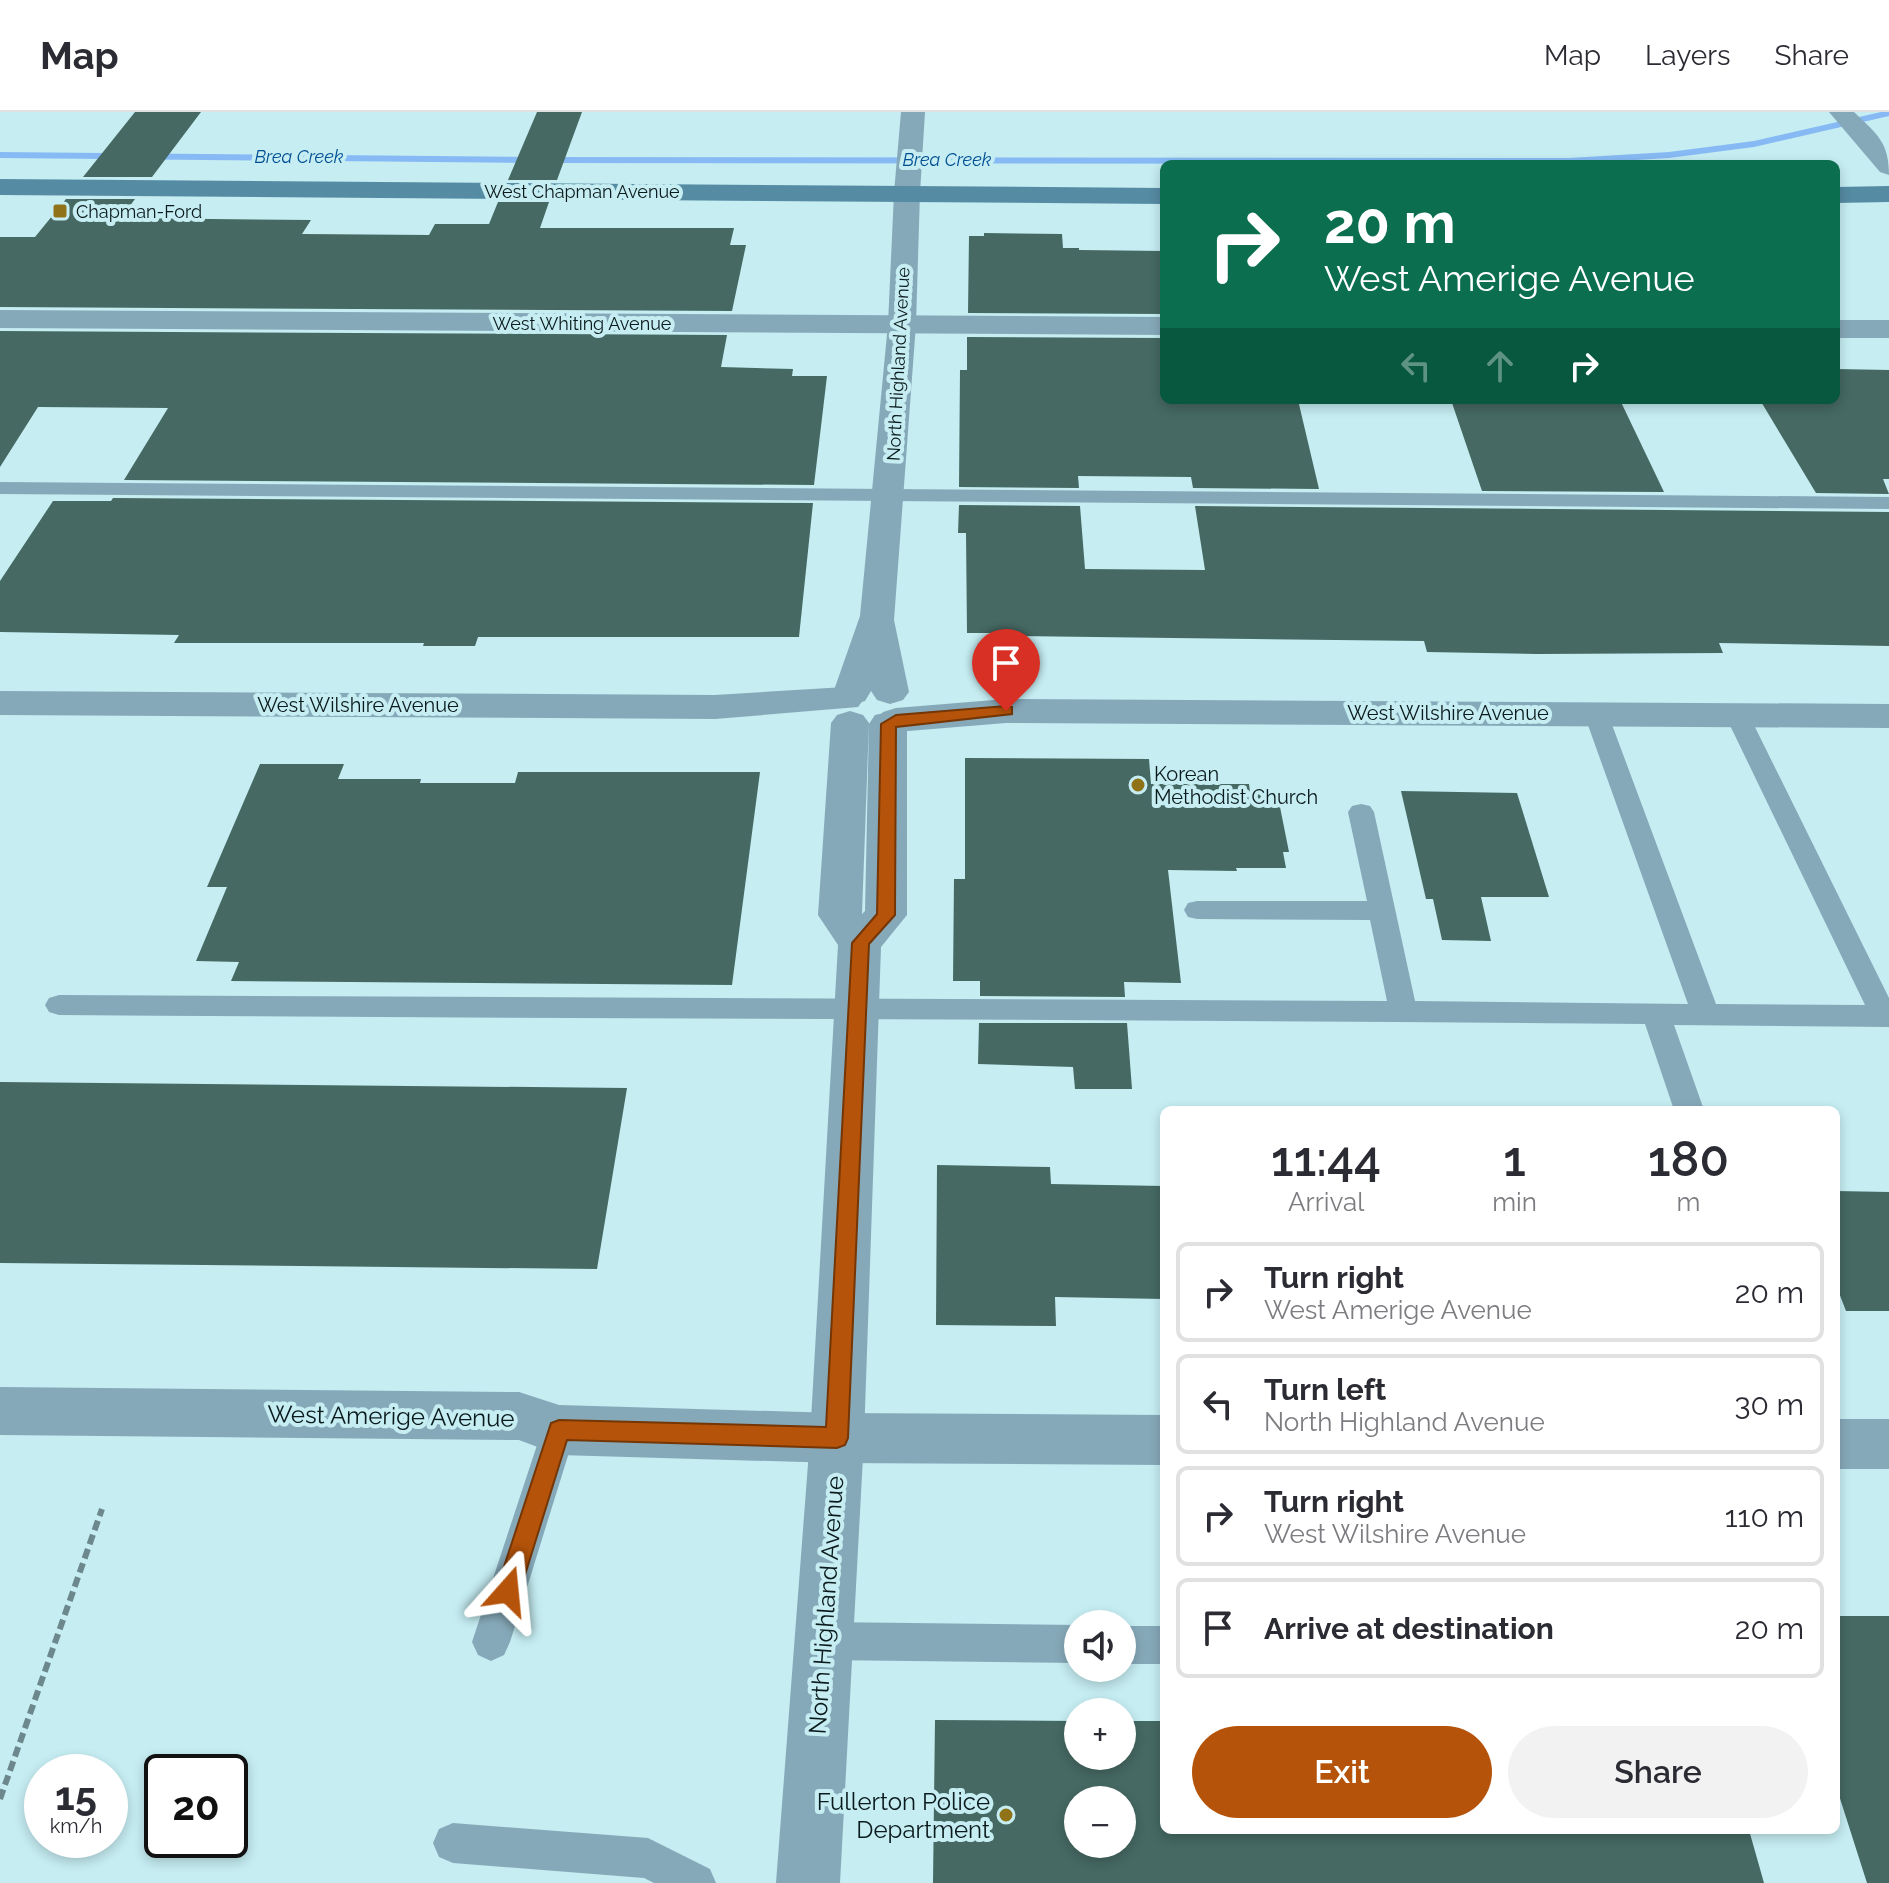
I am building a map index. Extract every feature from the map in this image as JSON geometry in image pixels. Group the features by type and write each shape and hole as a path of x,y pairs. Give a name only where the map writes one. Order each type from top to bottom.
{"main road":[{"name":"West Chapman Avenue","path":"0,187 908,166 1160,196"},
{"path":"1840,195 1889,194"}],"street":[{"name":"North Highland Avenue","path":"808,1883 837,1438 860,943 886,915 870,708 890,495 913,112"},
{"path":"1841,112 1876,143 1889,167"},
{"name":"West Whiting Avenue","path":"0,319 1160,326"},
{"path":"1840,329 1889,329"},
{"name":"West Wilshire Avenue","path":"0,703 1889,716"},
{"name":"West Amerige Avenue","path":"0,1411 519,1416 559,1430 837,1438 1160,1440"},
{"path":"1840,1444 1889,1444"}],"lane":[{"path":"0,488 1889,503"},
{"path":"1596,714 1706,1014"},
{"path":"59,1005 771,1010 858,1007 1887,1016 1737,715"},
{"path":"1361,812 1403,1011"},
{"path":"1197,910 1381,911"},
{"path":"1656,1014 1688,1106"},
{"path":"491,1642 559,1430"},
{"path":"824,1641 1064,1644"},
{"path":"1136,1645 1160,1645"},
{"path":"453,1843 648,1858 696,1883"}],"path":[{"path":"0,1799 102,1509"}],"building":[{"path":"135,112 201,112 152,177 83,177"},
{"path":"537,112 582,112 557,180 508,180"},
{"path":"66,199 135,199 121,218 311,220 302,234 429,235 435,224 489,224 498,202 549,202 540,228 734,228 730,245 746,245 732,311 0,307 0,237 35,237"},
{"path":"984,233 1062,234 1063,248 1160,251 1160,314 968,313 969,236 984,236"},
{"path":"0,331 727,335 721,367 793,369 792,376 827,376 814,485 124,480 168,408 38,407 0,467"},
{"path":"967,337 1160,338 1160,404 1299,404 1319,489 1193,488 1191,477 1078,476 1079,488 959,487 960,370 967,370"},
{"path":"1840,369 1889,370 1889,479 1883,479 1889,494 1816,493 1762,404 1840,404"},
{"path":"1452,404 1622,404 1664,492 1482,491"},
{"path":"113,498 813,503 799,637 478,637 475,646 423,646 424,643 174,643 179,635 0,632 0,581 53,501 111,501"},
{"path":"959,505 1080,506 1085,569 1205,570 1195,506 1889,512 1889,646 1719,643 1723,653 1537,654 1427,652 1424,641 967,633 966,533 958,533"},
{"path":"965,758 1149,759 1151,784 1249,784 1250,792 1277,792 1289,852 1283,852 1286,868 1168,870 1181,983 1124,982 1125,997 980,996 980,981 953,981 954,879 965,879"},
{"path":"260,764 344,764 338,779 421,779 420,783 515,783 518,772 760,772 732,985 231,981 239,962 196,961 227,887 207,887"},
{"path":"1401,791 1517,793 1549,897 1481,897 1491,941 1442,940 1433,899 1426,899"},
{"path":"979,1023 1127,1023 1132,1089 1075,1089 1073,1067 978,1064"},
{"path":"0,1082 627,1088 597,1269 0,1263"},
{"path":"937,1165 1050,1167 1051,1184 1160,1186 1160,1299 1055,1297 1056,1326 936,1325"},
{"path":"1840,1191 1889,1192 1889,1311 1846,1311 1840,1295"},
{"path":"1840,1616 1889,1616 1889,1883 1867,1883 1840,1799"},
{"name":"Fullerton Police Department","path":"935,1720 1064,1721 1064,1770 1136,1770 1136,1721 1160,1721 1160,1834 1750,1834 1764,1883 933,1883"}],"waterway":[{"name":"Brea Creek","path":"1586,160 1669,155 1754,144 1889,113"},
{"name":"Brea Creek","path":"0,155 535,160 1160,161"}],"place":[{"name":"Chapman-Ford","path":"60,211"},
{"name":"Korean Methodist Church","path":"1138,785"},
{"name":"Fullerton Police Department","path":"1006,1815"}],"route":[{"path":"508,1591 559,1430 837,1438 860,943 886,915 888,724 896,720 1006,711"}]}
